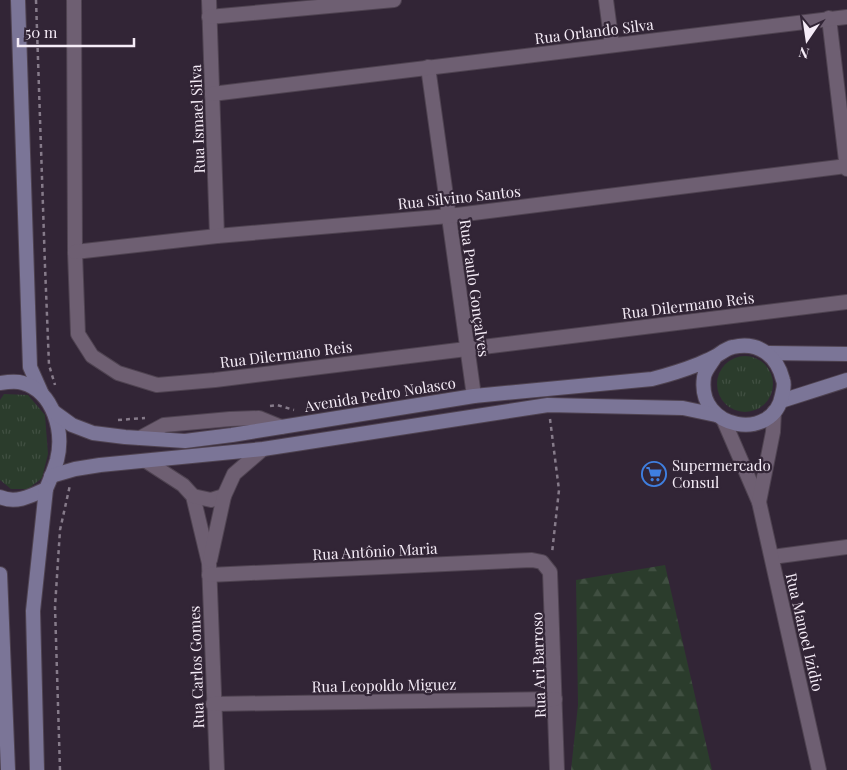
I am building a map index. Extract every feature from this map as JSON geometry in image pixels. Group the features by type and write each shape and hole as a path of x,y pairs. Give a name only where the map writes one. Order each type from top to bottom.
{"main road":[{"path":"18,0 30,367 42,394 54,412 59,431 57,458 48,483 33,611 37,770"},
{"path":"720,418 704,396 704,375 715,357 731,347 750,346 768,353 847,354"},
{"path":"768,353 779,366 784,383 778,407"},
{"name":"Avenida Pedro Nolasco","path":"54,412 72,425 93,433 185,441 474,396 652,379 680,371 715,357"},
{"path":"0,497 7,500 27,499 48,483 75,469 263,449 548,405 683,408 741,426 759,423 778,407 847,380"},
{"path":"0,383 22,382 42,394"},
{"path":"0,574 8,770"}],"street":[{"name":"Rua Dilermano Reis","path":"74,0 75,252 78,334 92,356 118,373 157,385 215,380 847,302"},
{"name":"Rua Ismael Silva","path":"209,0 217,236"},
{"path":"209,17 394,0"},
{"path":"606,0 612,45"},
{"name":"Rua Orlando Silva","path":"212,94 847,17"},
{"path":"829,18 842,93 847,168"},
{"name":"Rua Paulo Gonçalves","path":"428,67 474,396"},
{"name":"Rua Silvino Santos","path":"75,252 217,236 449,216 847,168"},
{"path":"759,502 778,407"},
{"path":"720,418 759,502"},
{"path":"209,569 224,496 234,474 263,449"},
{"path":"146,461 182,485 193,496 211,500 224,496"},
{"path":"193,496 209,569"},
{"name":"Rua Manoel Izidio","path":"759,502 819,770"},
{"path":"772,557 847,547"},
{"name":"Rua Antônio Maria","path":"209,569 532,560 546,567"},
{"name":"Rua Ari Barroso","path":"546,567 555,699 557,770"},
{"name":"Rua Carlos Gomes","path":"209,569 216,770"},
{"name":"Rua Leopoldo Miguez","path":"214,704 555,699"}],"path":[{"path":"36,0 44,266 50,365 58,393"},
{"path":"267,406 277,405 302,412"},
{"path":"546,567 559,490 548,405"},
{"path":"109,421 147,418"},
{"path":"60,770 55,607 60,530 66,498 75,469"}],"green space":[{"path":"745,356 756,358 765,364 771,373 773,384 771,395 765,404 756,410 745,412 734,410 725,404 719,395 717,384 719,373 725,364 734,358"},
{"path":"4,394 28,395 45,415 48,454 42,478 28,489 11,489 0,480 0,400"},
{"path":"665,565 712,770 571,770 578,705 576,580"}],"place":[{"name":"Supermercado Consul","path":"654,474"}]}
